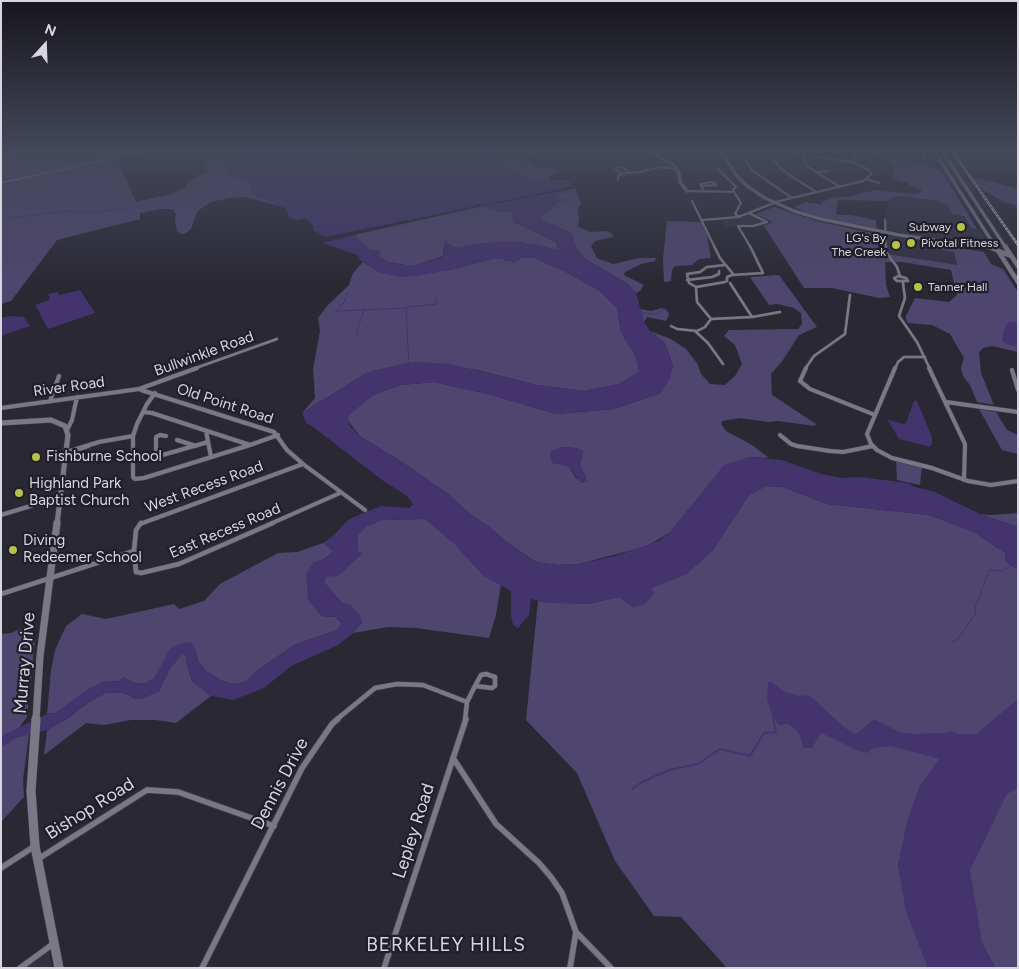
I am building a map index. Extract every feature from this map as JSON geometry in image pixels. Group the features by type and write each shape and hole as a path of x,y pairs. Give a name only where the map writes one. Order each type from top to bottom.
{"street":[{"path":"737,196 741,203 735,214 741,216"},
{"path":"763,196 774,203 824,222 996,249 1011,256"},
{"path":"702,220 741,216 774,203 799,196"},
{"path":"963,196 1018,282"},
{"path":"972,196 1018,266"},
{"path":"692,200 714,247 725,265 734,275"},
{"path":"696,287 727,281 734,275 763,273 756,256 738,226 753,226 766,222 749,213"},
{"path":"885,220 886,252 897,267 900,276 908,280 903,283"},
{"path":"983,247 992,241"},
{"path":"996,249 1003,243"},
{"path":"983,247 1001,256"},
{"path":"687,280 687,274 689,273 700,272 707,267 725,265"},
{"path":"687,280 704,279 719,273 737,292 752,316"},
{"path":"889,278 900,276"},
{"path":"895,278 903,283 906,294 899,316 925,357 965,444 964,480"},
{"path":"687,280 696,287 697,302 711,319"},
{"path":"850,295 846,314 847,329 845,334 814,356 801,376 800,381 822,395 875,415"},
{"path":"670,326 676,329 695,331 705,327 711,319 780,312"},
{"path":"695,331 708,343 723,364"},
{"name":"Bullwinkle Road","path":"139,389 277,339"},
{"path":"925,357 904,357 898,362 867,434 873,446 892,458 932,468 964,480 991,485 1018,481"},
{"path":"1012,370 1018,390"},
{"path":"50,401 59,376"},
{"name":"Old Point Road","path":"139,389 274,432 287,450 303,464 365,510"},
{"name":"River Road","path":"1,408 139,389"},
{"path":"155,393 143,412 133,436 133,477 137,480 278,436"},
{"path":"1,423 47,419 59,422 67,430 72,420 77,398"},
{"path":"946,402 1018,412"},
{"path":"143,412 152,412 250,444"},
{"name":"Murray Drive","path":"59,968 35,846 31,791 40,656 67,452 67,430"},
{"path":"206,430 211,457"},
{"path":"166,436 160,435 156,437 156,454 158,456 208,442"},
{"path":"780,435 797,446 843,452 873,446"},
{"path":"67,452 80,450 90,444 133,436"},
{"path":"177,440 196,446"},
{"name":"West Recess Road","path":"134,551 136,530 142,522 303,464"},
{"name":"East Recess Road","path":"134,551 136,571 139,573 177,565 340,493"},
{"path":"1,515 60,497"},
{"path":"1,594 134,551"},
{"name":"Dennis Drive","path":"202,968 302,768 314,747 332,724 375,688 397,684 423,685 467,702"},
{"name":"Lepley Road","path":"384,968 454,758 467,714 467,702 475,686"},
{"path":"454,758 496,824 551,877 562,893 576,932 612,968"},
{"name":"Bishop Road","path":"38,859 147,790 178,792 274,826"},
{"path":"1,868 35,846"},
{"path":"570,968 576,932"},
{"path":"20,968 54,944"}],"shaded area":[{"path":"1,196 133,196 136,202 161,196 258,196 286,208 246,197 229,198 211,202 202,208 197,212 191,229 182,234 177,231 176,214 173,209 162,209 140,213 140,219 57,240 11,301 1,304"},
{"path":"258,196 526,196 484,205 478,204 472,207 325,237 313,230 313,225 305,218 297,220 289,217 286,208"},
{"path":"533,196 557,196 556,200 566,198 564,201 556,203 541,216 541,219 572,233 576,247 584,258 628,284 636,293 644,322 650,331 665,343 673,366 670,378 661,393 614,409 556,414 492,395 434,382 401,385 373,395 348,416 349,425 361,437 447,493 469,513 536,562 557,565 579,564 615,556 659,541 669,533 724,465 749,457 782,460 821,474 843,478 860,477 908,483 915,487 935,492 980,514 1018,527 1018,570 1006,562 1005,553 974,532 929,515 827,504 783,487 766,486 749,495 712,551 686,574 652,588 654,594 644,605 633,607 619,597 587,604 548,603 531,599 529,615 518,628 513,625 511,616 511,591 484,576 454,543 425,519 381,520 365,527 358,535 358,551 362,554 337,577 327,576 324,582 341,602 351,606 360,615 362,622 353,633 338,645 291,666 264,688 233,700 211,696 192,681 186,655 182,654 169,670 159,691 145,698 136,699 123,693 106,693 90,701 67,719 47,730 18,737 3,746 1,736 47,714 55,713 88,689 103,682 119,681 123,677 135,683 146,683 154,678 170,649 182,643 191,642 198,661 206,671 222,681 234,684 245,682 258,670 294,645 337,630 342,622 335,617 321,616 308,600 306,574 313,563 324,559 333,551 323,543 333,536 348,520 361,514 381,506 410,508 413,504 407,496 382,480 306,423 302,413 363,375 402,364 419,362 450,364 536,385 584,391 619,384 639,372 636,357 621,332 617,308 600,291 564,271 535,258 521,258 514,263 502,259 492,259 449,270 400,277 381,273 360,260 358,255 322,243 354,235 370,250 381,251 378,255 389,262 405,265 416,265 443,257 445,240 453,247 458,248 474,244 504,241 535,244 558,250 556,242 513,222 512,212 497,211 483,206"},
{"path":"557,196 578,196 581,203 578,209 579,221 577,226 590,232 606,231 612,234 613,237 595,241 591,246 597,258 613,264 639,258 656,258 655,261 641,264 625,272 624,275 644,285 640,291 636,293 628,284 584,258 576,247 572,234 541,220 541,216 561,200 556,200"},
{"path":"895,196 888,201 838,200 836,213 876,220 877,229 822,219 794,207 805,202 823,205 822,202 832,198"},
{"path":"897,196 944,202 964,216 971,228 980,229 987,243 956,241 885,230 884,217 888,201"},
{"path":"902,196 957,196 977,229 971,228 964,216 952,214 948,205 938,201"},
{"path":"994,196 1018,196 1018,206 1004,202"},
{"path":"483,206 497,211 512,212 529,229 556,242 558,250 520,242 474,244 458,248 453,247 445,240 443,256 416,265 405,265 389,262 377,255 381,251 370,250 354,235"},
{"path":"774,207 817,221 880,235 878,248 881,253 957,265 954,252 937,249 938,245 984,252 991,264 1003,269 1018,292 1018,352 992,346 983,348 979,352 981,373 994,405 977,402 970,385 963,376 961,368 964,358 950,334 932,325 908,323 906,319 915,298 949,302 957,295 951,270 902,262 885,262 886,285 890,297 879,298 832,288 804,288 764,226 773,222 756,214"},
{"path":"751,212 773,222 764,226 726,226 723,225 720,218 734,218"},
{"path":"667,221 701,222 707,235 711,258 699,259 692,265 675,266 672,270 671,281 664,282 663,259"},
{"path":"891,236 930,243 931,248 954,252 957,266 889,254 887,237"},
{"path":"535,258 564,271 600,291 617,308 621,332 636,357 639,372 619,384 584,391 536,385 477,370 419,362 409,363 363,375 302,413 315,398 313,369 320,331 318,318 327,306 349,285 353,273 363,262 381,273 449,270 492,259 507,261"},
{"path":"779,275 817,327 799,335 783,360 771,374 772,395 816,424 815,426 740,418 722,421 721,424 726,431 752,445 769,458 749,457 669,533 647,546 579,564 557,565 536,562 469,513 447,493 361,437 348,421 348,415 373,395 401,385 434,382 492,395 556,414 614,409 661,393 673,366 665,343 650,331 671,339 686,349 697,363 701,374 710,384 725,385 735,376 742,364 735,345 724,336 729,330 798,329 802,324 801,313 794,308 777,304 769,305 750,277","holes":["562,447 576,448 583,451 580,465 586,478 583,483 576,478 569,467"]},
{"path":"80,290 95,313 48,329 35,305 47,301 50,298 48,294 57,292 59,295"},
{"path":"662,308 667,310 669,315 666,321 647,317 644,322 640,309 651,311"},
{"path":"10,316 24,317 30,326 1,336 1,318"},
{"path":"1009,321 1018,323 1018,348 1003,342 1002,339 1004,329"},
{"path":"914,401 917,401 932,437 930,447 899,439 887,419 903,424 906,423"},
{"path":"979,409 996,412 1007,430 1018,435 1018,454 1002,450"},
{"path":"562,447 576,448 583,451 580,465 587,481 580,482 569,467 552,463 551,451"},
{"path":"896,459 922,466 920,485 897,480"},
{"path":"766,486 783,487 827,504 929,515 974,532 1005,553 1006,562 1018,570 1017,702 1012,710 921,784 908,819 898,866 928,968 727,968 681,917 654,916 615,861 577,773 526,720 538,601 587,604 619,597 633,607 651,588 686,574 712,551 749,495"},
{"path":"1018,513 1018,527 980,514 990,515"},
{"path":"425,519 454,543 484,576 501,584 496,615 489,638 416,628 388,627 353,633 362,622 351,606 341,602 324,582 327,576 361,553 358,551 358,535 365,527 381,520"},
{"path":"323,543 334,551 324,559 313,563 321,616 335,617 342,623 337,630 294,645 258,670 245,682 234,684 222,681 206,671 198,661 195,649 191,643 161,667 155,678 146,683 135,683 123,677 119,681 103,682 55,713 47,714 55,650 66,626 82,614 106,619 174,604 179,609 204,601 220,584 278,553 297,552"},
{"path":"23,628 29,628 35,639 27,717 18,729 18,737 29,734 23,780 24,797 1,822 1,634 11,633"},
{"path":"182,653 186,655 192,681 211,696 176,723 155,720 131,720 104,725 86,723 44,755 47,730 67,719 90,701 106,693 123,693 136,699 159,691 169,670"},
{"path":"768,682 771,682 785,692 800,696 809,695 854,734 874,719 899,732 912,734 951,731 959,734 976,734 1018,699 1018,788 1007,794 970,870 982,942 996,968 928,968 906,912 898,866 908,819 921,784 939,759 891,746 873,748 867,753 821,733 812,748 804,748 799,734 794,728 788,724 778,725 772,714 767,700"},
{"path":"1018,753 1018,968 972,968 949,827"},
{"path":"48,948 52,968 20,968"}],"waterway":[{"path":"1009,196 1018,201"},
{"path":"10,218 68,211 93,212 127,209 144,204"},
{"path":"348,292 344,302 336,311 406,308 409,363"},
{"path":"407,307 437,304 436,298"},
{"path":"641,313 657,314 664,309"},
{"path":"356,334 364,310"},
{"path":"951,642 957,640 976,613 975,608 989,570 1000,571 1011,566"},
{"path":"772,714 773,720"},
{"path":"632,789 642,782 669,770 698,764 720,749 750,756 764,733 776,732 773,719"}],"railway":[{"path":"984,196 1018,245"}],"place":[{"name":"Subway","path":"961,227"},
{"name":"Pivotal Fitness","path":"911,243"},
{"name":"LG's By The Creek","path":"896,245"},
{"name":"Tanner Hall","path":"918,287"},
{"name":"Fishburne School","path":"36,457"},
{"name":"Highland Park Baptist Church","path":"19,493"},
{"name":"Diving Redeemer School","path":"13,550"}],"district":[{"name":"BERKELEY HILLS","path":"446,945"}]}
